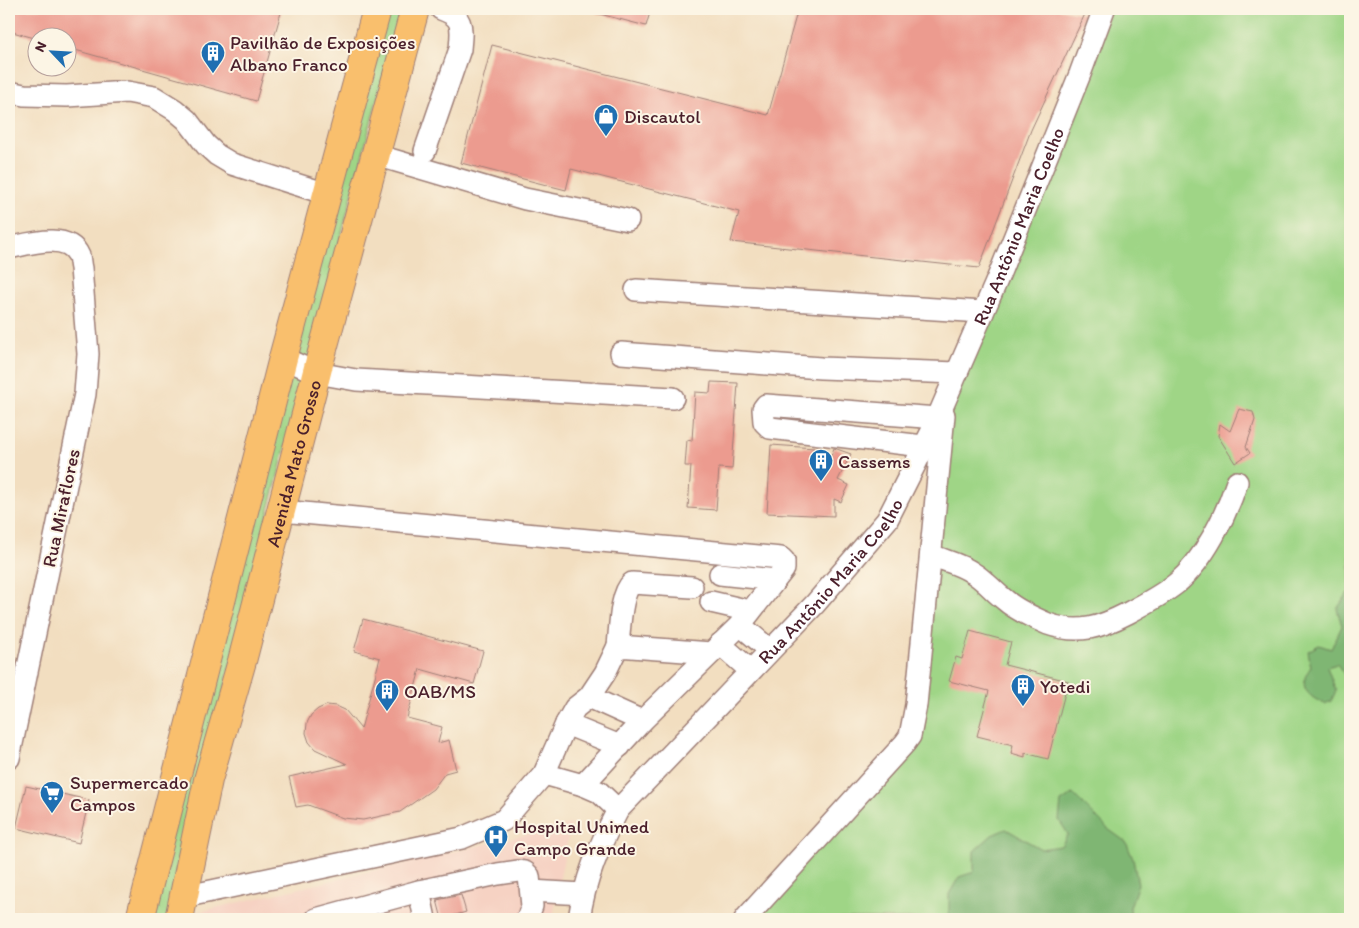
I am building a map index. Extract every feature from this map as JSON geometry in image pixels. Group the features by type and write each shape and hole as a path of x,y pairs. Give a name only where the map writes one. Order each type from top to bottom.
{"main road":[{"name":"Avenida Mato Grosso","path":"140,919 283,358 376,9"},
{"name":"Avenida Mato Grosso","path":"181,908 208,780 282,511 317,372 415,9"},
{"path":"185,743 194,746 206,761 208,780"}],"street":[{"path":"424,151 460,49 462,31 460,21 452,13 441,9"},
{"name":"Rua Antônio Maria Coelho","path":"581,905 599,845 618,810 750,670 816,604 887,520 937,418 983,312 1080,74 1104,9"},
{"path":"9,92 24,95 67,96 127,92 154,97 187,120 217,155 232,164 327,194"},
{"path":"376,155 524,199 628,220"},
{"name":"Rua Miraflores","path":"9,248 52,240 72,247 79,256 88,354 85,394 9,758"},
{"path":"636,290 983,312"},
{"path":"621,353 821,368 957,373"},
{"path":"283,358 317,372 356,380 673,398"},
{"path":"745,919 910,736 915,718 946,398"},
{"path":"924,446 770,428 764,422 763,408 766,405 937,418"},
{"path":"931,555 965,568 1006,602 1042,620 1068,629 1091,629 1110,623 1156,598 1178,582 1195,563 1223,519 1237,482"},
{"path":"282,511 781,558 785,564 784,570 745,618 642,721 583,785"},
{"path":"720,574 775,580"},
{"path":"181,908 462,838 504,820 544,774 575,708 589,697 605,673 618,646 624,601 628,587 632,583 692,587"},
{"path":"711,602 745,618 770,650"},
{"path":"618,646 716,648 750,670"},
{"path":"589,697 642,721"},
{"path":"566,724 620,746"},
{"path":"544,774 583,785 599,792 618,810"},
{"path":"316,919 418,891 519,871 529,876 530,906 581,905"},
{"path":"418,891 425,919"}],"shaded area":[{"name":"Hospital Unimed Campo Grande","path":"571,824 553,919 193,919 194,913"}],"green space":[{"path":"378,9 401,9 269,510 167,919 146,919"},
{"path":"1111,9 1350,9 1350,919 746,919 906,744 949,412"},
{"path":"1350,590 1350,679 1346,677 1337,664 1327,667 1336,691 1331,701 1325,704 1309,694 1304,685 1307,673 1311,667 1308,651 1319,645 1331,649 1342,626 1337,609"},
{"path":"1073,794 1108,829 1126,842 1133,859 1138,884 1130,907 1131,919 949,919 949,894 959,877 974,872 974,851 992,835 1006,829 1041,849 1061,846 1068,834 1059,820 1061,802"}],"building":[{"name":"Pavilhão de Exposições Albano Franco","path":"9,9 282,9 256,101 78,51 78,28 28,28 28,36 9,31"},
{"path":"596,9 651,9 646,26 596,13"},
{"path":"798,9 1059,9 1085,14 1031,130 979,268 731,242 739,212 571,169 566,190 461,163 492,45 768,115"},
{"path":"711,382 738,383 732,469 719,468 716,510 688,508 691,466 685,466 687,440 692,441 695,392 710,393"},
{"path":"1239,409 1253,412 1255,420 1246,447 1250,453 1235,463 1218,436 1220,424 1230,431"},
{"name":"Cassems","path":"771,445 815,448 831,456 834,448 851,454 838,480 849,485 841,502 834,499 834,516 767,513"},
{"name":"OAB/MS","path":"363,619 483,651 474,684 420,669 407,718 442,727 438,743 449,740 456,770 445,773 433,789 400,812 363,820 343,818 308,805 296,807 289,777 347,764 315,749 309,742 306,733 307,723 311,715 318,709 327,705 336,706 345,710 361,729 380,658 354,651"},
{"name":"Yotedi","path":"970,631 1011,642 1005,665 1068,681 1048,759 1025,753 1025,757 1011,753 1013,745 977,736 989,691 949,681 956,657 962,659"},
{"name":"Supermercado Campos","path":"26,786 89,800 79,843 16,828"},
{"path":"461,895 466,912 442,919 437,900"}],"place":[{"name":"Pavilhão de Exposições Albano Franco","path":"213,74"},
{"name":"Discautol","path":"606,137"},
{"name":"Cassems","path":"821,482"},
{"name":"Yotedi","path":"1023,707"},
{"name":"OAB/MS","path":"387,712"},
{"name":"Supermercado Campos","path":"52,814"},
{"name":"Hospital Unimed Campo Grande","path":"496,858"}]}
